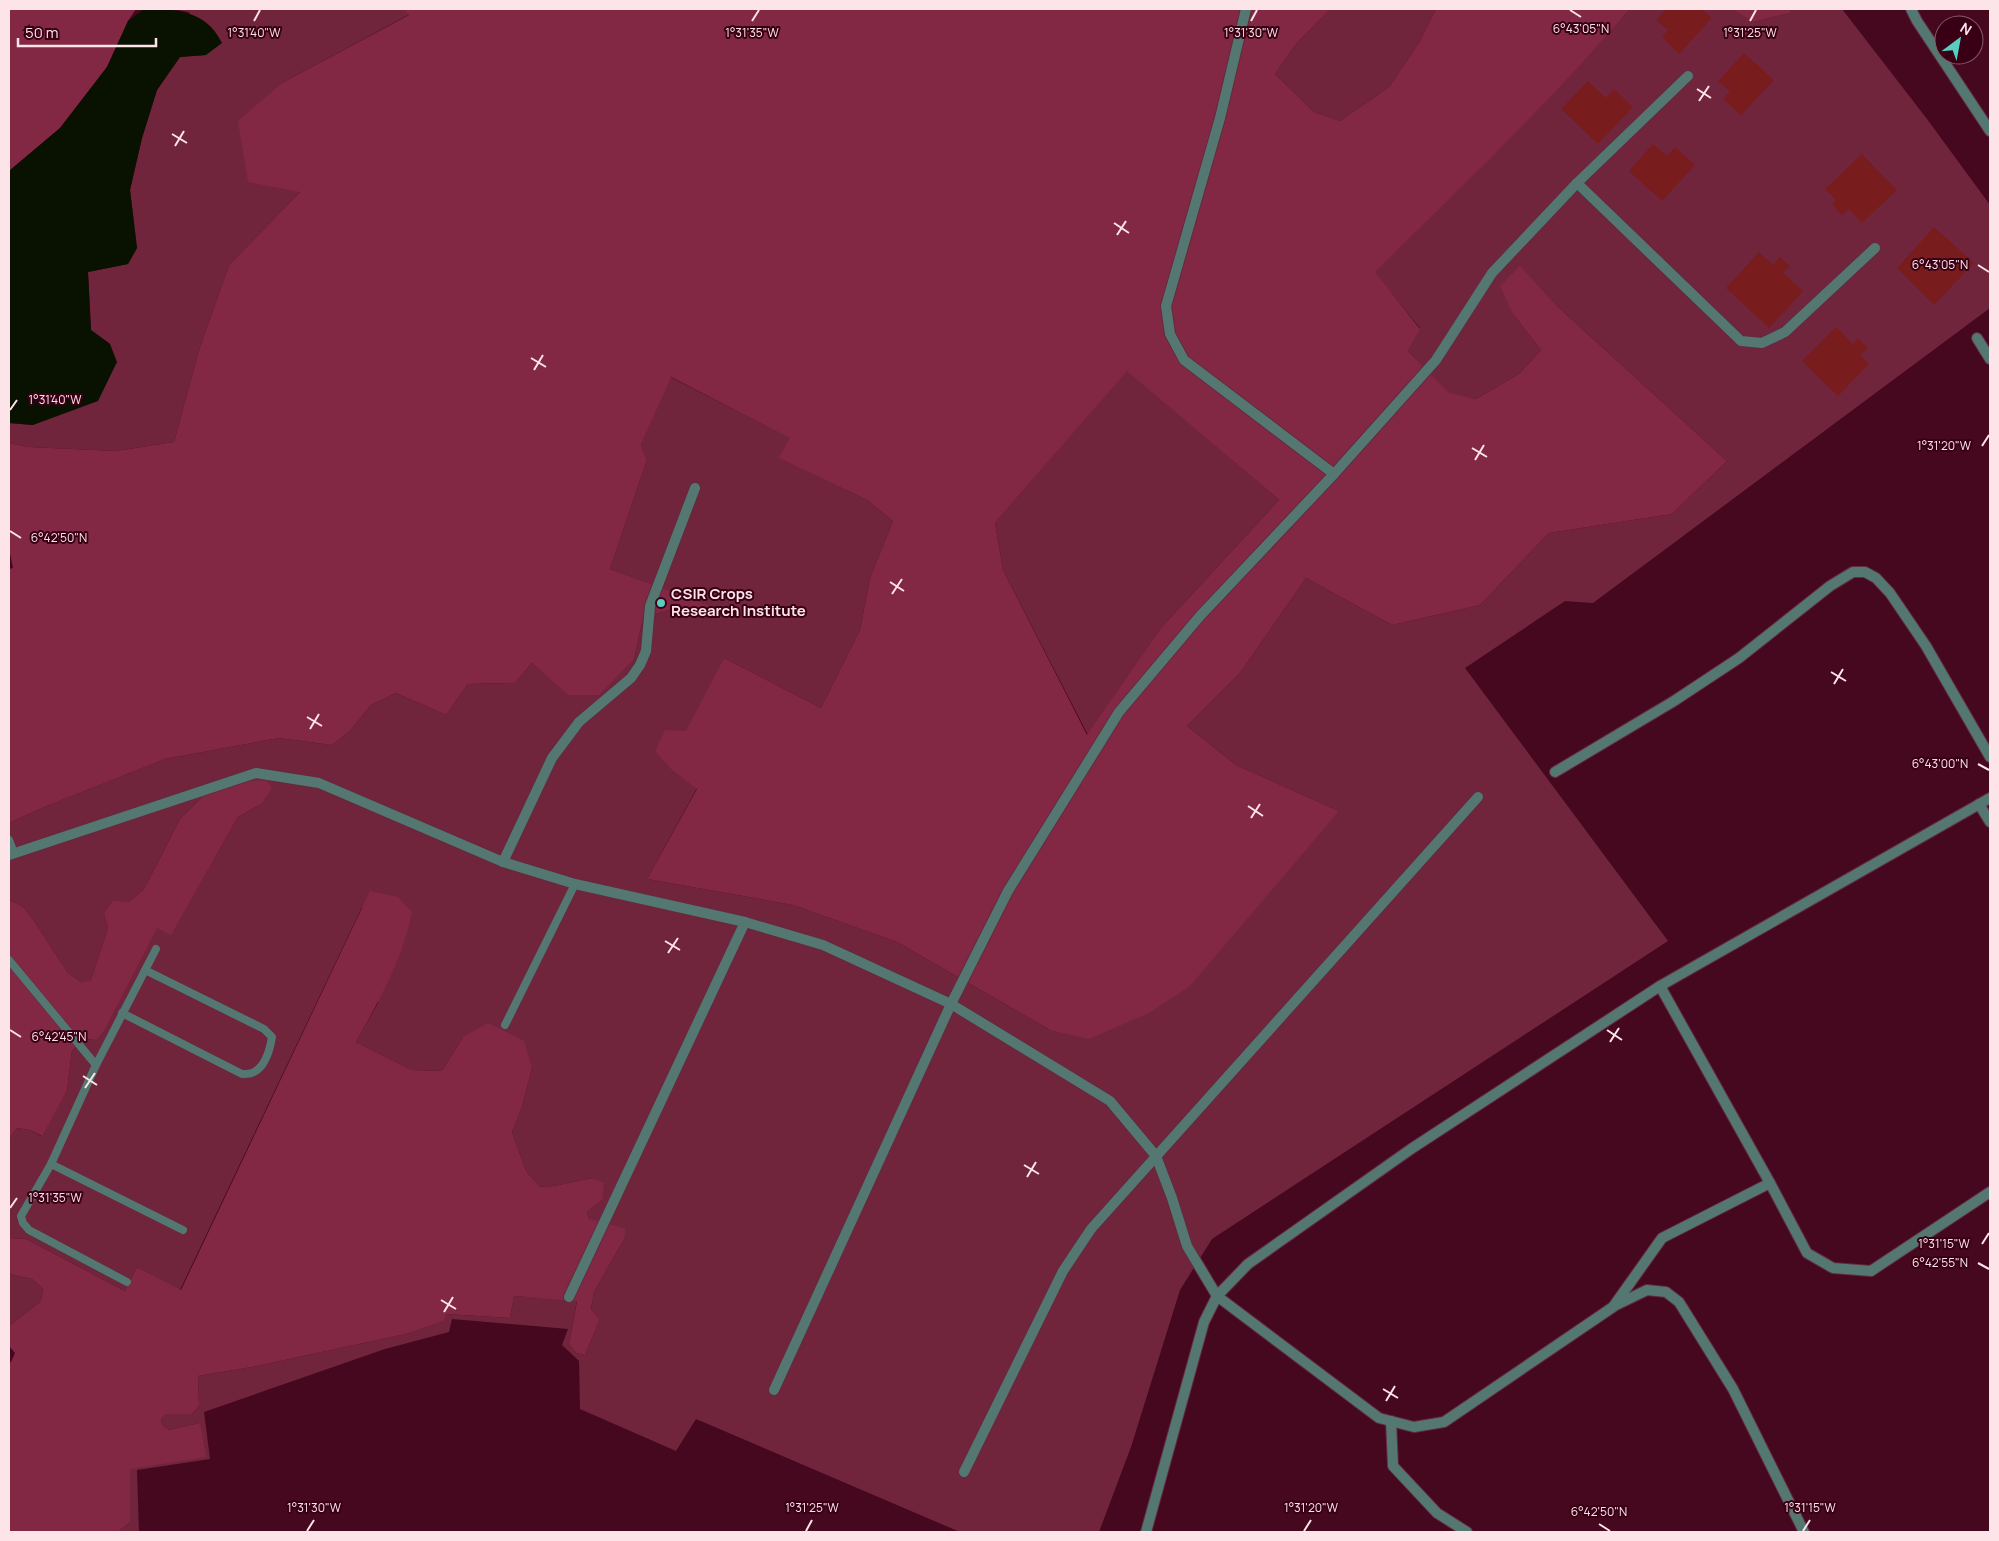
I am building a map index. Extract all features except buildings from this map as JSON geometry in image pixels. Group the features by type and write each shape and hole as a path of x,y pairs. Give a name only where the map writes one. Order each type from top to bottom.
{"street":[{"path":"1246,9 1220,118 1166,306 1170,334 1184,360 1334,474"},
{"path":"1911,9 1990,131"},
{"path":"774,1390 951,1004 1008,891 1118,712 1200,616 1334,474 1436,360 1492,273 1577,183 1688,76"},
{"path":"1577,183 1741,341 1762,342 1785,332 1875,248"},
{"path":"1976,338 1990,359"},
{"path":"503,862 552,758 579,722 631,678 640,666 646,651 650,606 696,488"},
{"path":"1555,772 1739,658 1830,586 1853,572 1866,572 1890,593 1926,646 1990,757"},
{"path":"11,854 256,773 319,783 503,862 575,884 745,922 823,946 951,1004 1110,1101 1156,1156 1187,1246 1217,1296 1379,1418 1414,1427 1444,1422 1613,1307 1647,1290 1666,1292 1679,1302 1733,1389 1804,1532"},
{"path":"964,1472 1063,1271 1090,1229 1478,797"},
{"path":"1146,1532 1204,1322 1217,1296 1248,1264 1411,1149 1660,986 1990,798"},
{"path":"1980,804 1990,822"},
{"path":"569,1297 745,922"},
{"path":"1660,986 1807,1253 1833,1268 1871,1271 1990,1192"},
{"path":"1613,1307 1662,1238 1770,1184"},
{"path":"1391,1421 1393,1466 1437,1513 1467,1532"}],"lane":[{"path":"9,840 11,854"},
{"path":"505,1025 575,884"},
{"path":"127,1282 29,1230 23,1223 21,1216 51,1164 96,1064 156,950"},
{"path":"9,960 96,1064"},
{"path":"122,1013 242,1074 254,1073 261,1066 270,1049 272,1037 264,1029 145,970"},
{"path":"51,1164 183,1230"}],"shaded area":[{"path":"9,9 136,9 128,21 107,67 60,128 9,171"},
{"path":"144,9 179,11 199,18 208,24 222,43 206,55 180,57 157,90 142,138 130,190 137,248 128,264 88,272 91,330 110,344 117,362 98,401 33,425 9,423 9,171 60,128 107,67 128,21"},
{"path":"173,9 404,9 410,14 280,84 239,121 243,139 301,191 229,265 199,350 174,442 116,451 29,447 9,443 9,423 33,425 110,344 91,330 88,272 128,264 137,248 130,190 142,138 157,90 180,57 206,55 189,12"},
{"path":"404,9 1330,9 1296,44 1275,74 1314,112 1340,121 1389,87 1420,41 1436,9 1630,9 1538,110 1375,272 1420,329 1408,351 1449,393 1476,399 1519,374 1541,350 1513,314 1500,286 1520,266 1558,307 1727,461 1672,514 1549,533 1480,605 1392,625 1306,578 1240,673 1187,726 1236,765 1339,811 1189,987 1149,1013 1089,1039 1050,1030 897,942 793,905 647,879 697,789 673,771 655,751 665,730 686,731 724,658 821,708 860,630 870,578 893,521 867,500 779,458 790,438 671,377 641,445 647,460 610,569 708,605 706,619 669,610 643,618 634,659 599,695 568,695 532,663 515,683 468,684 446,715 396,693 371,705 349,732 332,745 279,738 165,759 9,823 9,569 13,568 9,548 9,443 29,447 116,451 174,442 199,350 229,265 300,192 248,182 238,121 280,84 409,15","holes":["1127,371 1279,500 1160,629 1087,735 1003,570 995,523"]},
{"path":"1330,9 1436,9 1420,41 1389,87 1340,121 1314,112 1275,74 1296,44"},
{"path":"1630,9 1731,9 1753,22 1790,13 1790,9 1842,9 1927,119 1990,205 1990,308 1593,603 1565,601 1465,668 1668,941 1212,1239 1180,1290 1131,1447 1099,1532 960,1532 696,1419 676,1451 580,1409 579,1361 562,1345 568,1329 452,1319 449,1332 385,1349 204,1412 210,1459 137,1470 139,1532 118,1532 130,1522 129,1469 200,1423 169,1430 162,1425 161,1419 166,1414 192,1414 199,1406 198,1376 257,1366 410,1333 442,1321 447,1314 510,1318 514,1296 577,1300 569,1344 576,1353 585,1355 600,1319 591,1309 594,1292 623,1241 589,1219 587,1212 602,1200 592,1178 540,1187 526,1171 512,1132 522,1107 532,1068 463,1037 442,1071 412,1070 356,1042 378,1003 362,907 180,1290 137,1267 125,1291 26,1239 9,1238 9,1138 17,1128 30,1130 41,1136 67,1091 72,1051 83,1039 97,1040 104,1032 157,927 171,934 238,817 261,804 203,796 180,819 144,889 129,902 104,914 108,928 91,980 83,984 68,973 22,906 9,900 9,823 165,759 279,738 332,745 349,732 371,705 396,693 446,715 468,684 515,683 532,663 568,694 634,659 643,618 669,610 706,619 707,605 610,569 647,460 641,445 670,377 791,438 780,458 867,500 893,521 870,578 860,630 821,708 724,658 673,771 697,788 647,879 793,905 897,942 1050,1030 1339,811 1236,765 1187,726 1240,673 1306,578 1392,625 1480,605 1549,533 1672,514 1727,461 1558,307 1520,267 1513,314 1541,350 1519,374 1476,399 1449,394 1408,351 1420,328 1374,272 1473,176 1569,77"},
{"path":"1731,9 1790,9 1790,13 1753,22"},
{"path":"1127,370 1279,500 1160,629 1088,735 1003,570 995,523"},
{"path":"266,780 272,788 261,804 238,817 171,935 157,928 104,1032 97,1040 83,1039 72,1051 67,1091 42,1136 30,1130 17,1128 9,1138 9,900 22,906 32,918 68,973 82,983 91,980 108,928 104,914 113,901 129,902 144,889 180,819 203,796 247,781"},
{"path":"370,891 398,897 412,912 403,946 396,963 356,1042 412,1070 442,1071 463,1037 488,1023 524,1041 532,1068 522,1107 512,1132 526,1171 540,1187 592,1178 604,1183 602,1200 587,1212 589,1219 626,1229 623,1241 594,1292 591,1309 600,1319 585,1355 576,1353 569,1344 577,1301 514,1296 510,1318 447,1314 443,1321 410,1333 257,1366 198,1376 199,1406 192,1414 166,1414 161,1419 162,1425 169,1430 200,1423 206,1457 130,1469 130,1522 118,1532 9,1532 9,1363 15,1353 9,1346 9,1326 41,1301 43,1289 32,1279 9,1274 9,1238 26,1239 125,1291 137,1267 181,1290"},
{"path":"9,1274 32,1279 43,1289 41,1301 9,1326"}],"place":[{"name":"CSIR Crops Research Institute","path":"661,603"}]}
